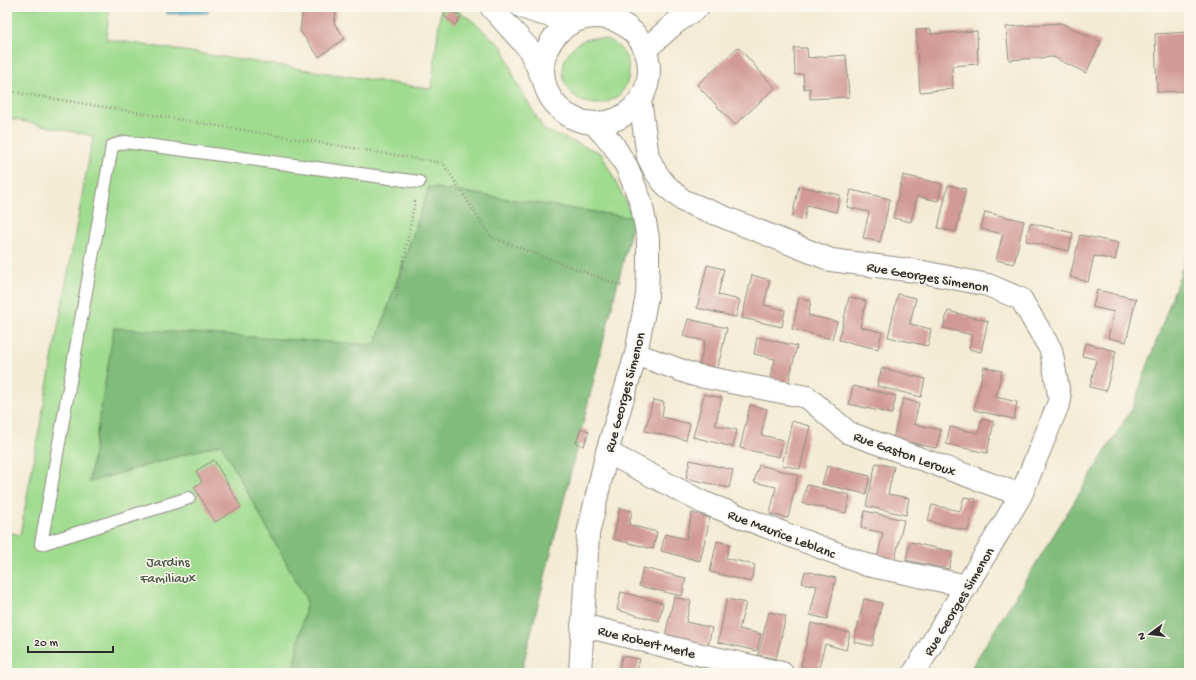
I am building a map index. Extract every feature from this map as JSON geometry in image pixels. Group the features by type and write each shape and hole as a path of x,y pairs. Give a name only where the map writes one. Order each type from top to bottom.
{"street":[{"path":"491,7 529,50 543,79 549,96 557,107 568,116 580,121 594,124 604,123 625,115 640,100 646,89 649,76 649,63 645,50 637,37 626,26 611,19 595,17 564,19 538,14 522,7"},
{"path":"645,50 674,24 698,7"},
{"path":"543,79 543,64 547,49 555,36 566,26 580,19"},
{"name":"Rue Georges Simenon","path":"640,100 648,157 655,171 663,182 684,201 831,260 923,272 988,284 1021,299 1051,350 1060,400 1021,495 914,673"},
{"name":"Rue Georges Simenon","path":"580,673 588,534 607,452 636,354 647,295 648,266 646,230 641,202 627,167 612,143 594,124"},
{"name":"Rue Gaston Leroux","path":"636,354 694,375 807,397 849,433 1021,495"},
{"name":"Rue Maurice Leblanc","path":"607,452 702,502 867,565 967,586"},
{"name":"Rue Robert Merle","path":"582,625 782,673"}],"lane":[{"path":"189,498 41,544 112,146 125,142 419,182"}],"path":[{"path":"396,300 424,160"}],"green space":[{"name":"Jardins Familiaux","path":"7,7 110,7 106,39 431,89 441,7 452,7 469,18 503,48 516,82 544,130 601,153 634,218 429,187 375,345 114,329 89,482 221,444 307,601 292,673 7,673 7,532 20,535 93,136 7,118"},
{"path":"596,38 608,41 619,48 626,59 629,71 626,83 619,94 608,101 596,104 584,101 573,94 566,83 563,71 566,59 573,48 584,41"},
{"path":"429,187 634,218 521,673 292,673 307,601 221,444 89,482 114,328 375,345"},
{"path":"1189,249 1189,673 968,673 1133,407"}],"water":[{"path":"166,7 208,7 208,13 167,14"}],"building":[{"path":"303,7 337,7 334,23 345,38 319,57 300,31"},
{"path":"448,8 461,17 455,25 443,15"},
{"path":"1061,23 1101,42 1086,73 1053,57 1009,60 1006,27"},
{"path":"931,29 931,34 977,31 978,64 952,66 953,89 920,92 916,30"},
{"path":"1189,32 1189,91 1157,92 1155,34"},
{"path":"738,47 775,88 735,125 697,85"},
{"path":"794,48 807,48 808,58 846,55 849,97 810,99 810,88 804,89 803,74 795,75"},
{"path":"903,175 942,184 938,201 917,196 911,222 893,218"},
{"path":"948,185 966,189 956,232 938,228"},
{"path":"799,186 840,195 836,212 807,205 804,220 792,217"},
{"path":"851,190 890,199 880,242 863,238 869,212 847,207"},
{"path":"985,212 1024,221 1014,264 996,260 1003,234 981,229"},
{"path":"1030,223 1073,233 1069,251 1026,241"},
{"path":"1080,235 1119,243 1115,260 1094,256 1088,282 1070,277"},
{"path":"707,265 724,269 718,295 740,300 736,317 697,308"},
{"path":"752,275 770,280 764,305 785,310 782,327 742,318"},
{"path":"1097,290 1136,299 1126,342 1108,338 1114,312 1093,307"},
{"path":"898,294 916,298 910,324 931,329 928,346 888,337"},
{"path":"849,297 866,301 860,327 882,332 878,349 839,340"},
{"path":"799,298 811,301 808,315 837,322 832,339 792,329"},
{"path":"948,311 988,321 981,352 969,349 972,335 943,328"},
{"path":"688,319 727,328 717,371 699,367 705,341 683,336"},
{"path":"757,337 797,346 787,389 769,385 775,359 754,354"},
{"path":"1085,343 1116,351 1106,391 1090,387 1096,359 1082,356"},
{"path":"984,367 1002,371 996,397 1017,402 1014,419 974,410"},
{"path":"882,368 925,379 921,397 877,386"},
{"path":"853,386 896,396 892,414 849,404"},
{"path":"704,394 722,398 715,425 737,430 733,447 693,437"},
{"path":"903,399 919,403 914,424 941,430 936,448 893,439"},
{"path":"653,400 664,402 662,417 690,424 686,440 645,431"},
{"path":"750,405 767,409 761,435 783,440 779,457 740,448"},
{"path":"982,419 994,422 987,453 946,444 950,427 978,433"},
{"path":"792,421 810,426 800,469 782,465"},
{"path":"581,428 589,431 584,446 576,443"},
{"path":"214,460 241,507 215,522 194,487 202,482 196,471"},
{"path":"690,460 733,470 729,488 686,478"},
{"path":"876,463 894,467 888,494 909,498 906,515 866,506"},
{"path":"759,465 798,475 788,518 770,514 776,487 754,482"},
{"path":"827,466 870,476 866,494 822,484"},
{"path":"807,485 850,495 846,513 802,503"},
{"path":"964,497 976,499 968,531 928,521 932,505 960,511"},
{"path":"620,508 632,511 629,525 657,532 653,549 613,539"},
{"path":"865,511 904,520 894,563 877,559 883,533 861,528"},
{"path":"692,513 710,518 700,561 661,551 665,534 686,539"},
{"path":"717,541 730,544 726,558 755,565 751,582 710,572"},
{"path":"910,542 953,552 949,569 906,560"},
{"path":"643,568 686,578 682,596 639,586"},
{"path":"805,571 836,578 827,619 810,615 817,586 802,583"},
{"path":"621,592 663,603 659,621 617,610"},
{"path":"674,597 691,601 686,622 712,628 708,646 665,636"},
{"path":"727,599 746,603 739,629 761,634 757,651 718,642"},
{"path":"864,599 882,603 872,646 854,642"},
{"path":"769,612 786,616 776,659 758,655"},
{"path":"811,623 850,633 846,650 825,644 818,671 801,666"},
{"path":"622,656 640,659 636,673 618,673"}]}
